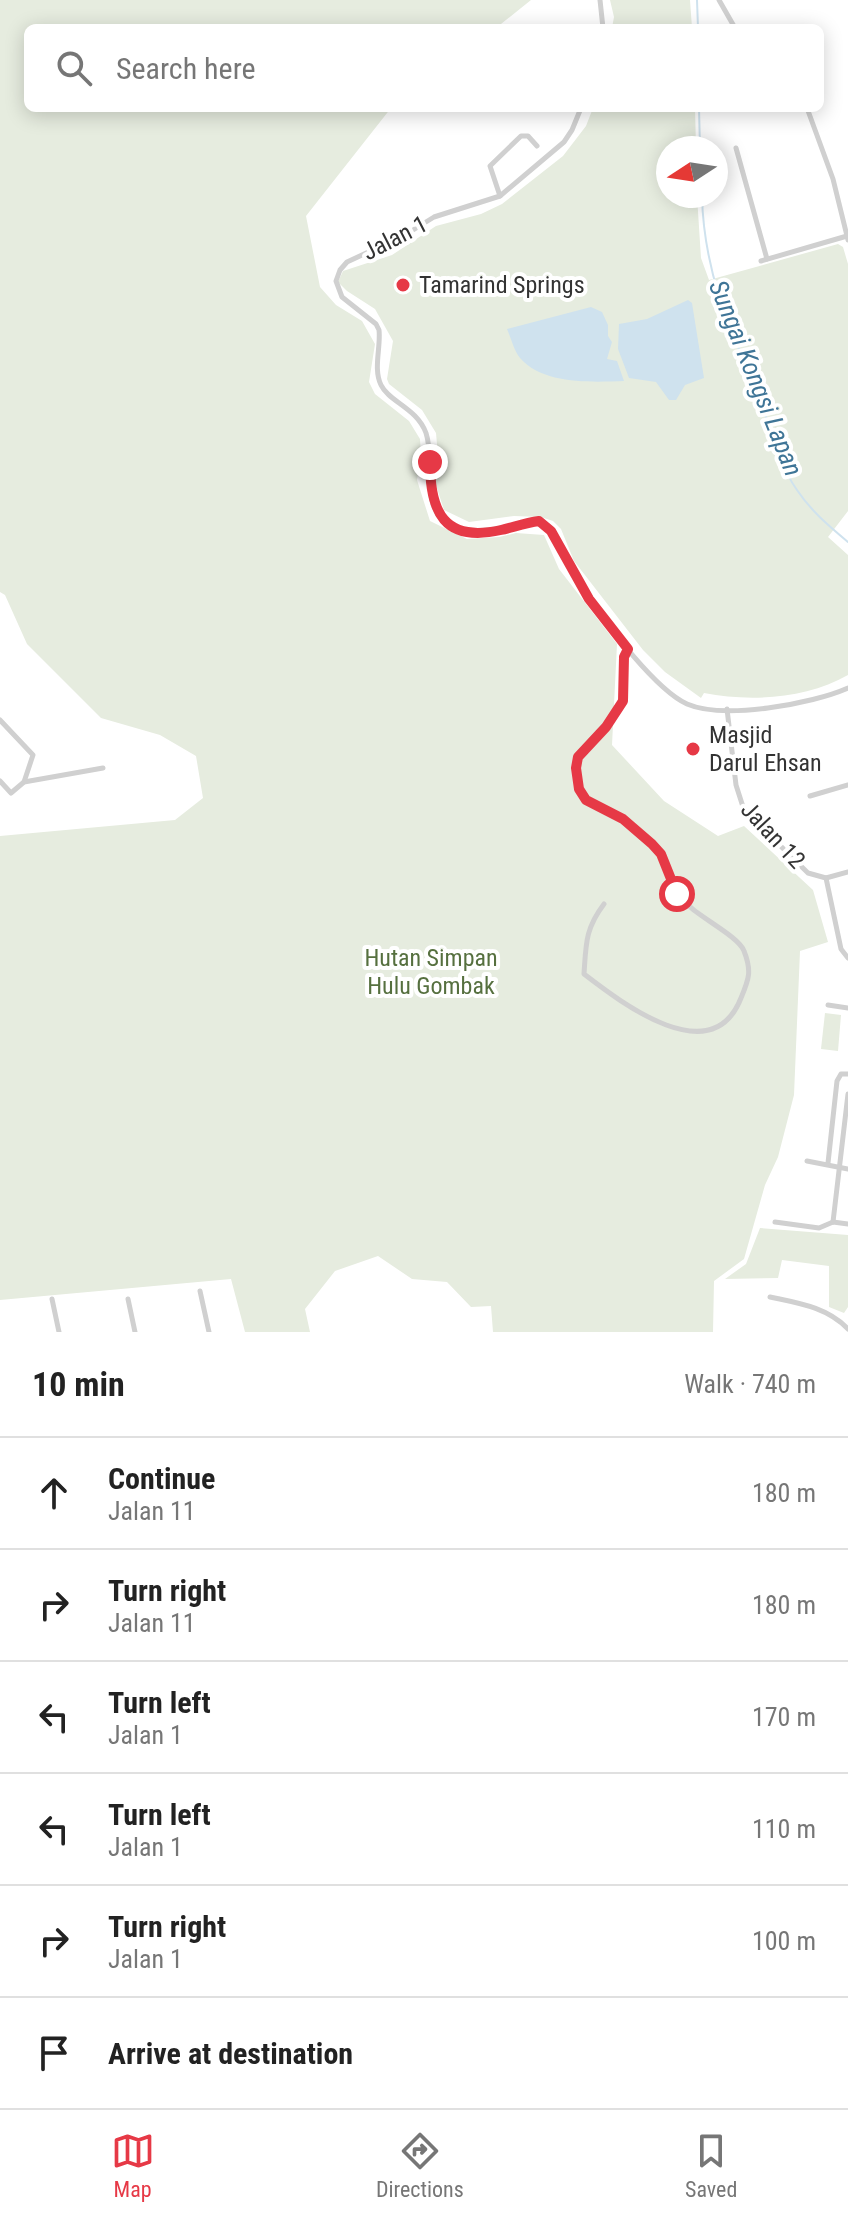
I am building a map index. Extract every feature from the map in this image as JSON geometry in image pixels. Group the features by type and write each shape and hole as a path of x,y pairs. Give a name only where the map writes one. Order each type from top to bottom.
{"street":[{"path":"600,0 603,24"},
{"path":"719,0 733,24"},
{"name":"Jalan 1","path":"578,112 564,142 500,196 434,217 405,235 347,262 340,270 336,281 342,297 376,324 380,338 379,381 383,389 418,418 425,431 430,450 430,490 434,505 441,518 462,532 476,533 539,521 551,531 589,599 628,649 666,690 686,704 708,710 794,705 827,698 848,688"},
{"path":"736,148 764,260 847,238 833,179 808,112"},
{"path":"500,196 490,166 521,136 528,136 537,146"},
{"path":"604,904 591,922 586,939 584,974 647,1019 704,1031 728,1021 737,1009 750,975 740,944 688,906 677,894 661,854 652,844 623,819 586,800 579,789 578,757 606,727 623,701 624,657 628,649"},
{"name":"Jalan 12","path":"727,709 736,785 744,810 808,873 826,878 848,872"},
{"path":"0,720 33,755 24,782"},
{"path":"0,781 11,793 24,782 103,768"},
{"path":"810,796 848,785"},
{"path":"826,878 841,949 848,958"},
{"path":"828,1005 848,1008"},
{"path":"828,1163 837,1081 841,1074 848,1074"},
{"path":"833,1222 848,1094"},
{"path":"807,1161 848,1169"},
{"path":"775,1222 819,1228 833,1222 848,1224"},
{"path":"200,1291 209,1332"},
{"path":"770,1297 814,1307 830,1314 848,1329"},
{"path":"52,1299 59,1332"},
{"path":"128,1299 135,1332"}],"green space":[{"name":"Hutan Simpan Hulu Gombak","path":"0,0 531,0 501,24 24,24 24,112 388,112 306,216 320,287 336,305 362,321 375,344 369,382 375,394 409,421 420,439 417,480 430,521 467,539 516,533 544,535 559,569 617,644 612,745 664,801 718,836 744,826 813,890 828,942 800,951 794,1095 778,1157 765,1185 744,1259 714,1281 713,1332 493,1332 491,1306 471,1307 447,1282 412,1279 378,1256 335,1271 305,1309 310,1332 245,1332 231,1279 0,1300 0,836 175,820 203,798 196,756 160,735 101,718 27,644 5,595 0,592"},
{"path":"610,0 690,0 692,24 613,24"},
{"path":"591,112 695,112 696,136 656,136 656,208 698,208 701,258 709,280 838,244 843,247 848,264 848,511 828,537 848,555 848,675 796,694 759,698 704,693 701,698 665,672 643,650 574,561 561,529 553,521 541,517 514,516 469,522 444,510 434,479 438,456 436,433 422,410 389,384 387,379 393,341 375,309 338,282 343,271 392,255 436,226 481,214 502,204 563,156 586,126"},
{"path":"825,1013 841,1015 838,1051 821,1049"},
{"path":"760,1228 848,1235 848,1307 844,1313 829,1307 829,1266 782,1260 778,1278 725,1279 746,1264"}],"water":[{"path":"688,300 692,303 704,378 685,385 676,400 669,400 656,382 629,378 618,349 619,324 647,319"},
{"path":"591,307 602,312 608,325 608,336 612,342 607,359 617,361 624,381 555,377 530,367 518,355 507,329"}],"waterway":[{"name":"Sungai Kongsi Lapan","path":"697,0 698,24"},
{"name":"Sungai Kongsi Lapan","path":"699,112 700,136"},
{"name":"Sungai Kongsi Lapan","path":"703,208 716,286 734,338 757,388 778,454 802,498 848,542"}],"place":[{"name":"Tamarind Springs","path":"403,285"},
{"name":"Masjid Darul Ehsan","path":"693,749"}],"route":[{"path":"430,462 430,490 441,518 462,532 476,533 539,521 551,531 589,599 628,649 624,657 623,701 606,727 578,757 579,789 586,800 623,819 652,844 661,854 677,894"}]}
